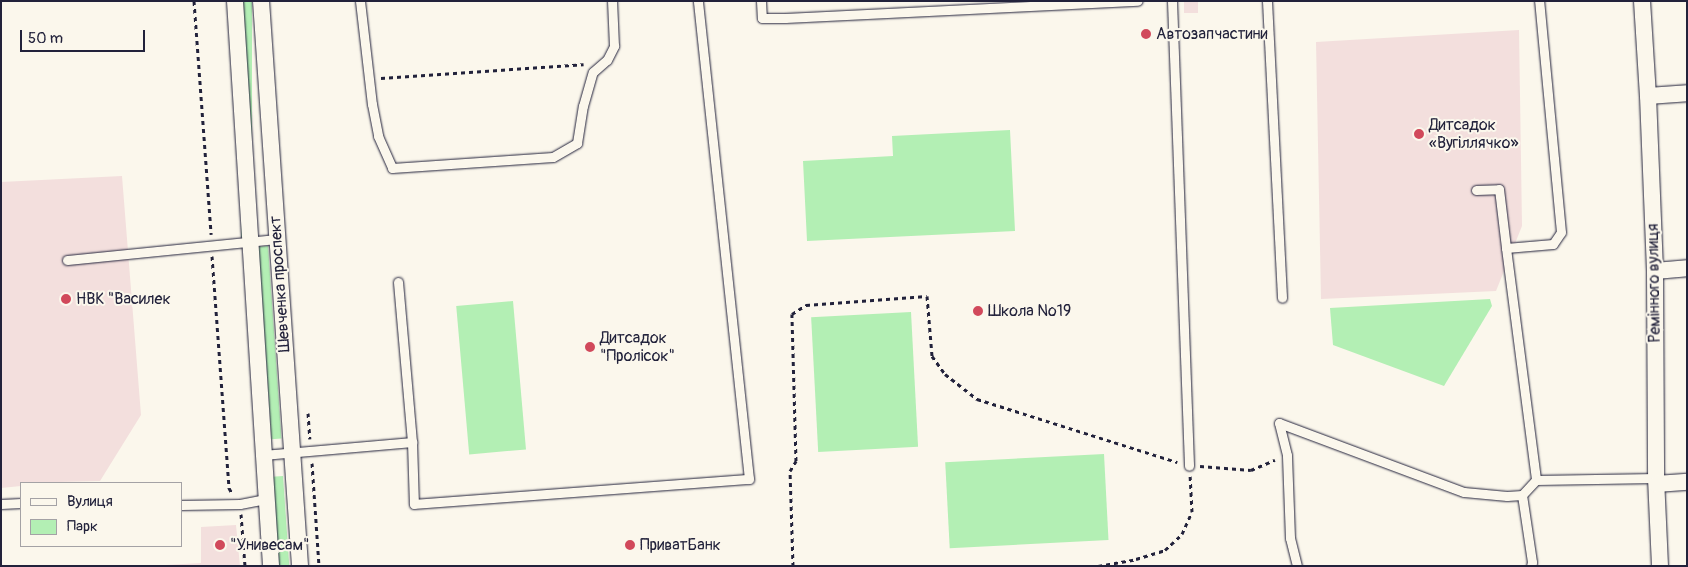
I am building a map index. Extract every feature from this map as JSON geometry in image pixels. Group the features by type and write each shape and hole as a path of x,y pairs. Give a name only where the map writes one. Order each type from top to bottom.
{"street":[{"name":"Шевченка проспект","path":"235,1 271,566"},
{"name":"Шевченка проспект","path":"261,1 300,566"},
{"name":"Ремінного вулиця","path":"1642,1 1655,271 1656,481 1660,566"},
{"path":"1648,96 1687,93"},
{"path":"1655,271 1687,268"},
{"path":"1656,481 1687,482"}],"lane":[{"path":"360,1 378,136 392,168 553,157 577,142 583,106 593,72 605,62 614,46 612,1"},
{"path":"398,282 412,442 414,504 748,479 698,1"},
{"path":"761,1 762,18 785,18 1138,1"},
{"path":"1172,1 1190,466"},
{"path":"1267,1 1282,298"},
{"path":"1506,248 1553,244 1560,232 1539,1"},
{"path":"1476,190 1499,189 1536,480"},
{"path":"67,260 277,239"},
{"path":"1297,566 1290,538 1287,455 1279,423 1464,492 1507,496 1522,495 1536,480 1656,481"},
{"path":"264,455 412,442"},
{"path":"1522,495 1531,566"},
{"path":"182,505 240,504 266,500"},
{"path":"1,504 20,503"}],"path":[{"path":"194,1 229,488 240,504 245,566"},
{"path":"369,78 605,62"},
{"path":"793,566 790,471 796,461 792,314 806,305 927,296 932,356 945,374 977,399 1190,466 1251,470 1287,455"},
{"path":"1098,566 1136,559 1165,550 1182,534 1192,512 1190,466"}],"shaded area":[{"path":"1184,1 1198,1 1198,13 1184,13"},
{"name":"Дитсадок «Вугіллячко»","path":"1519,30 1522,226 1496,291 1321,299 1316,42"},
{"name":"НВК \"Василек","path":"122,176 141,415 100,481 20,482 20,486 1,488 1,182"},
{"name":"\"Унивесам\"","path":"236,525 240,566 147,566 201,563 201,527"}],"green space":[{"path":"241,1 252,1 252,237 241,237"},
{"path":"1010,130 1015,231 807,241 803,161 893,156 892,136"},
{"path":"268,246 281,439 271,439 258,247"},
{"path":"1490,299 1492,306 1444,386 1333,345 1330,308"},
{"path":"513,301 526,449 469,454 456,306"},
{"path":"911,312 918,447 818,452 811,317"},
{"path":"1104,454 1109,540 950,548 945,462"},
{"path":"283,476 289,566 278,566 272,477"}],"place":[{"name":"Автозапчастини","path":"1146,34"},
{"name":"Дитсадок «Вугіллячко»","path":"1419,134"},
{"name":"НВК \"Василек","path":"66,299"},
{"name":"Школа №19","path":"978,311"},
{"name":"Дитсадок \"Пролісок\"","path":"590,347"},
{"name":"\"Унивесам\"","path":"220,545"},
{"name":"ПриватБанк","path":"630,545"}]}
